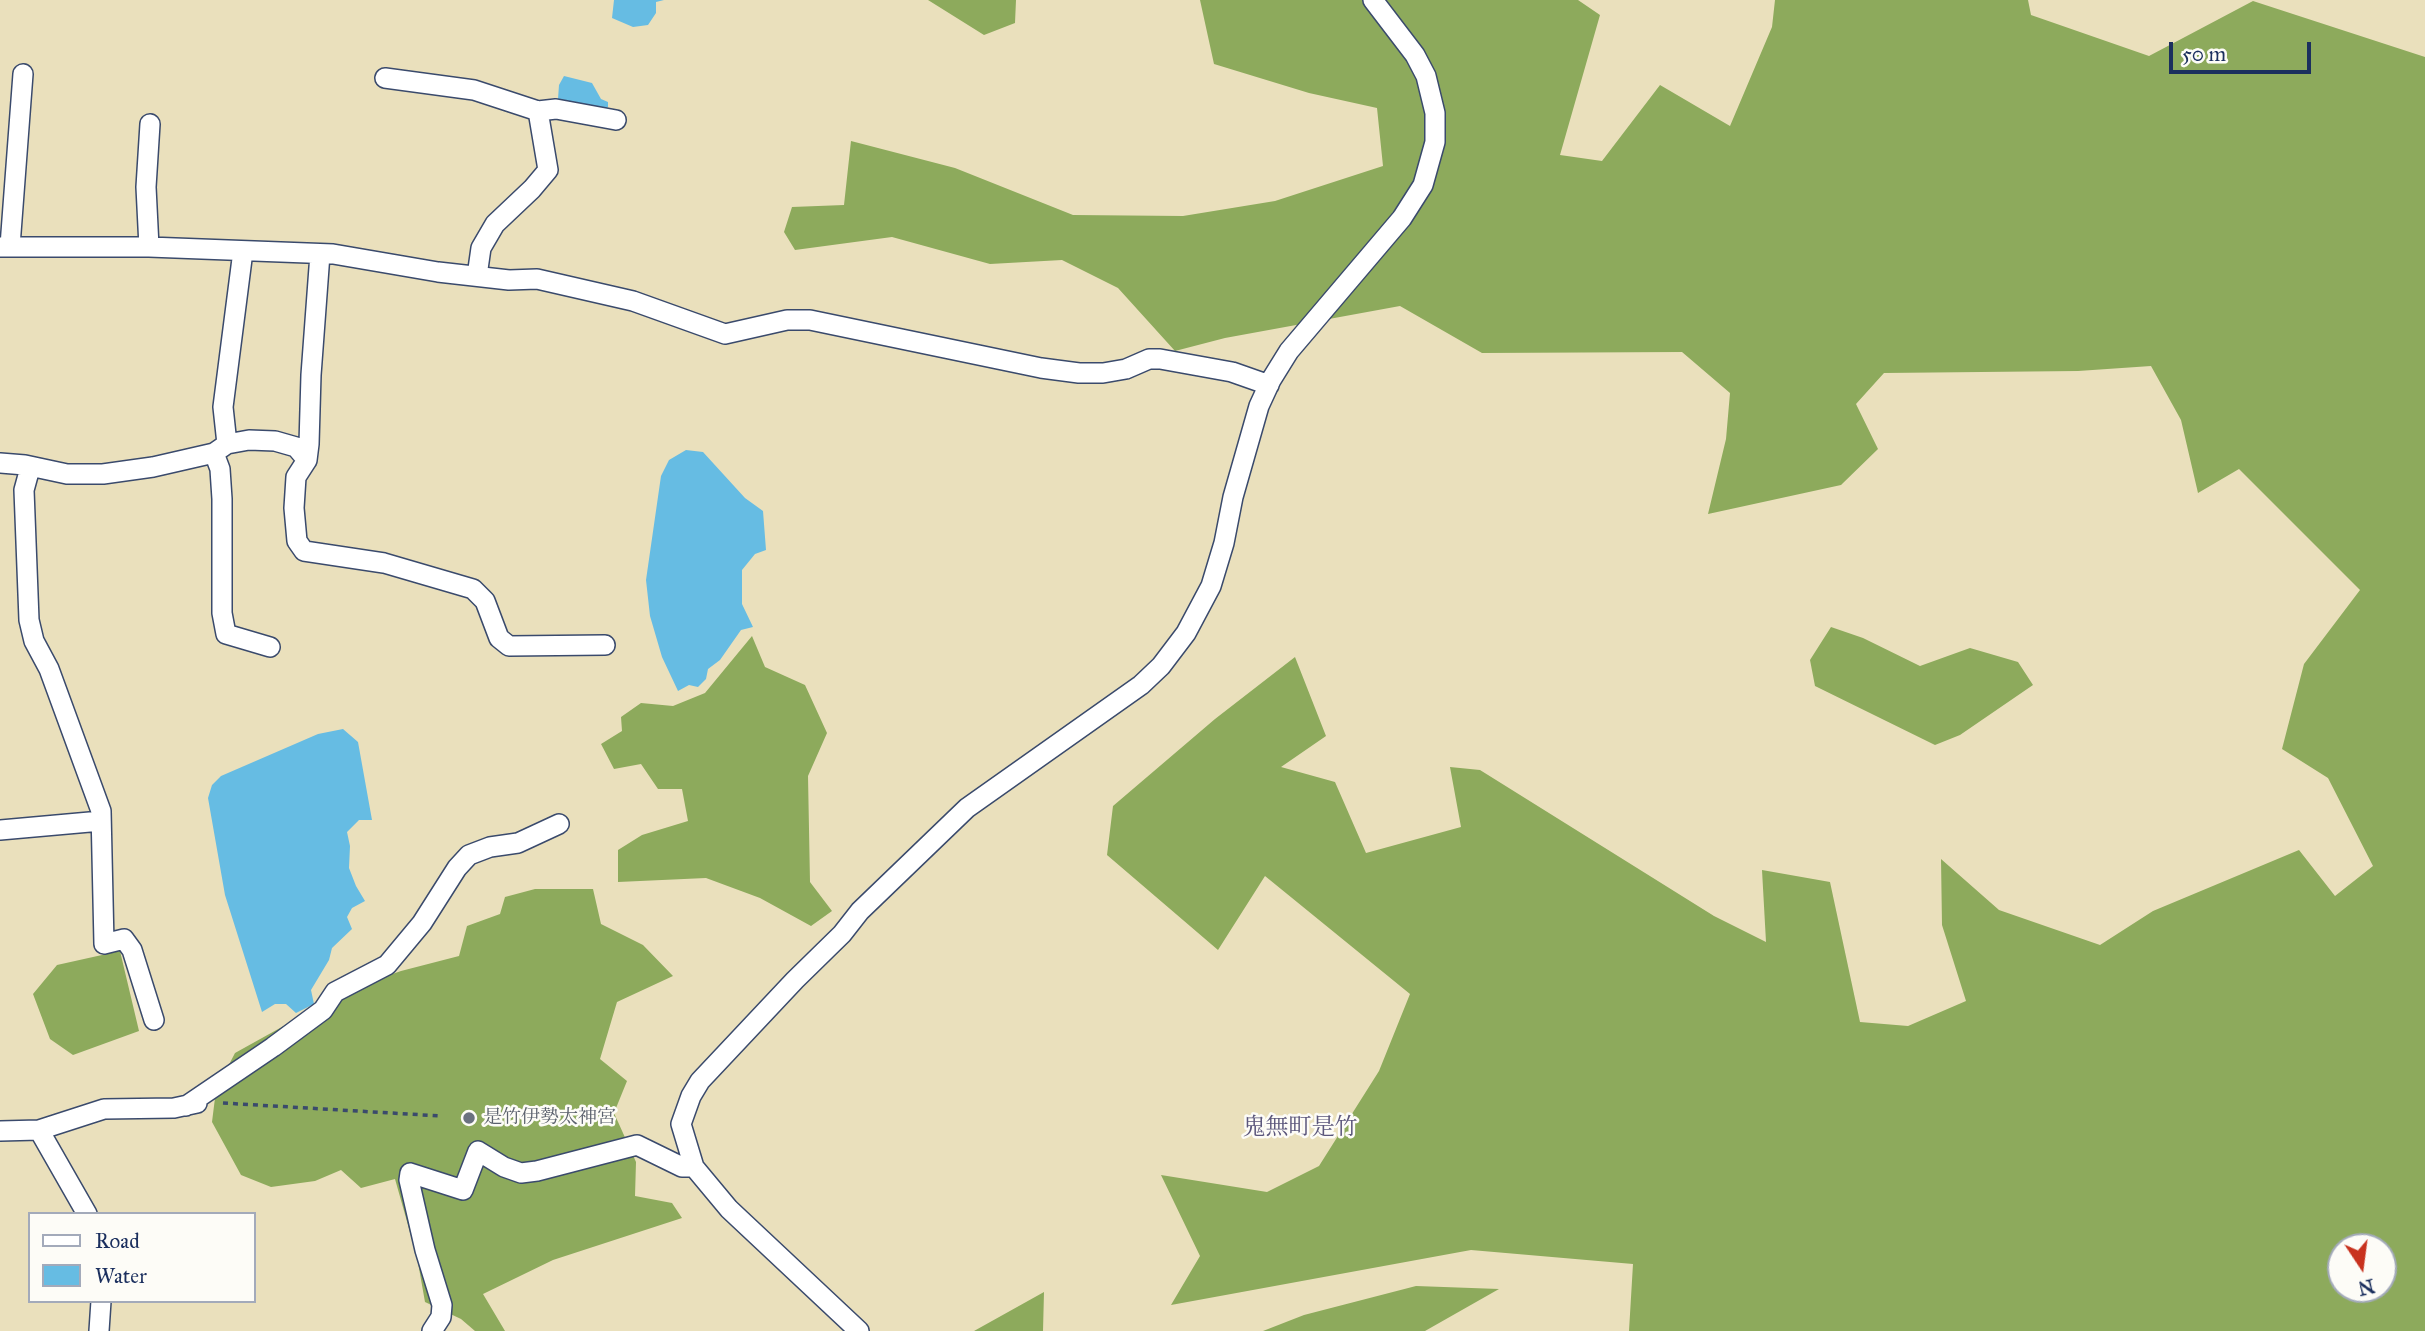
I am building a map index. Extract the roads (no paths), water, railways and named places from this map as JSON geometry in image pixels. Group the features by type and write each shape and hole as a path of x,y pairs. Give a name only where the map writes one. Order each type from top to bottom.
{"street":[{"path":"859,1331 730,1209 694,1167 681,1124 691,1096 700,1080 842,934 860,911 967,808 1141,685 1161,666 1186,634 1211,586 1259,406 1269,385 1289,351 1402,218 1423,185 1435,142 1435,113 1426,76 1415,55 1373,0"},
{"path":"23,74 5,247 149,247 333,254 438,272 509,280 537,279 633,301 725,334 787,320 810,320 1041,368 1103,373 1126,369 1149,359 1160,359 1232,372 1269,385"},
{"path":"385,78 474,90 538,111 556,109 616,120"},
{"path":"477,276 481,248 495,224 548,170 538,111"},
{"path":"149,247 146,187 150,124"},
{"path":"243,251 220,448 222,613 226,634 270,647"},
{"path":"320,254 306,460 296,477 293,508 297,541 304,551 384,563 473,589 485,601 499,638 509,646 605,645"},
{"path":"0,463 67,474 103,474 153,467 249,440 275,441 296,447 306,460"},
{"path":"30,468 24,491 29,620 34,641 49,669 101,811 104,944 124,939 128,944 154,1020"},
{"path":"0,830 101,821"},
{"path":"0,1131 39,1130 104,1109 196,1104 323,1010 335,992 387,965 422,923 457,868 469,855 490,847 518,843 559,824"},
{"path":"39,1130 86,1212"},
{"path":"432,1331 441,1317 442,1305 425,1250 409,1181 410,1173 463,1190 478,1151 504,1167 521,1173 637,1144 682,1167 694,1167"},
{"path":"99,1331 101,1303"}],"water":[{"path":"614,0 664,0 656,2 656,13 648,25 633,27 612,18"},
{"path":"564,76 592,83 601,99 608,102 608,107 605,109 558,99 559,85"},
{"path":"686,450 703,452 745,498 763,511 766,550 755,554 742,570 742,604 753,627 741,630 720,660 708,669 706,679 698,687 689,685 678,691 662,657 650,616 646,580 661,476 669,460"},
{"path":"343,729 358,742 372,820 359,820 347,832 350,846 349,868 365,901 352,908 347,917 352,929 332,948 329,960 311,990 314,1004 296,1013 286,1004 275,1004 262,1012 225,895 208,798 212,785 221,776 318,734"}],"place":[{"name":"是竹伊勢太神宮","path":"469,1118"}],"district":[{"name":"鬼無町是竹","path":"1300,1128"}]}
